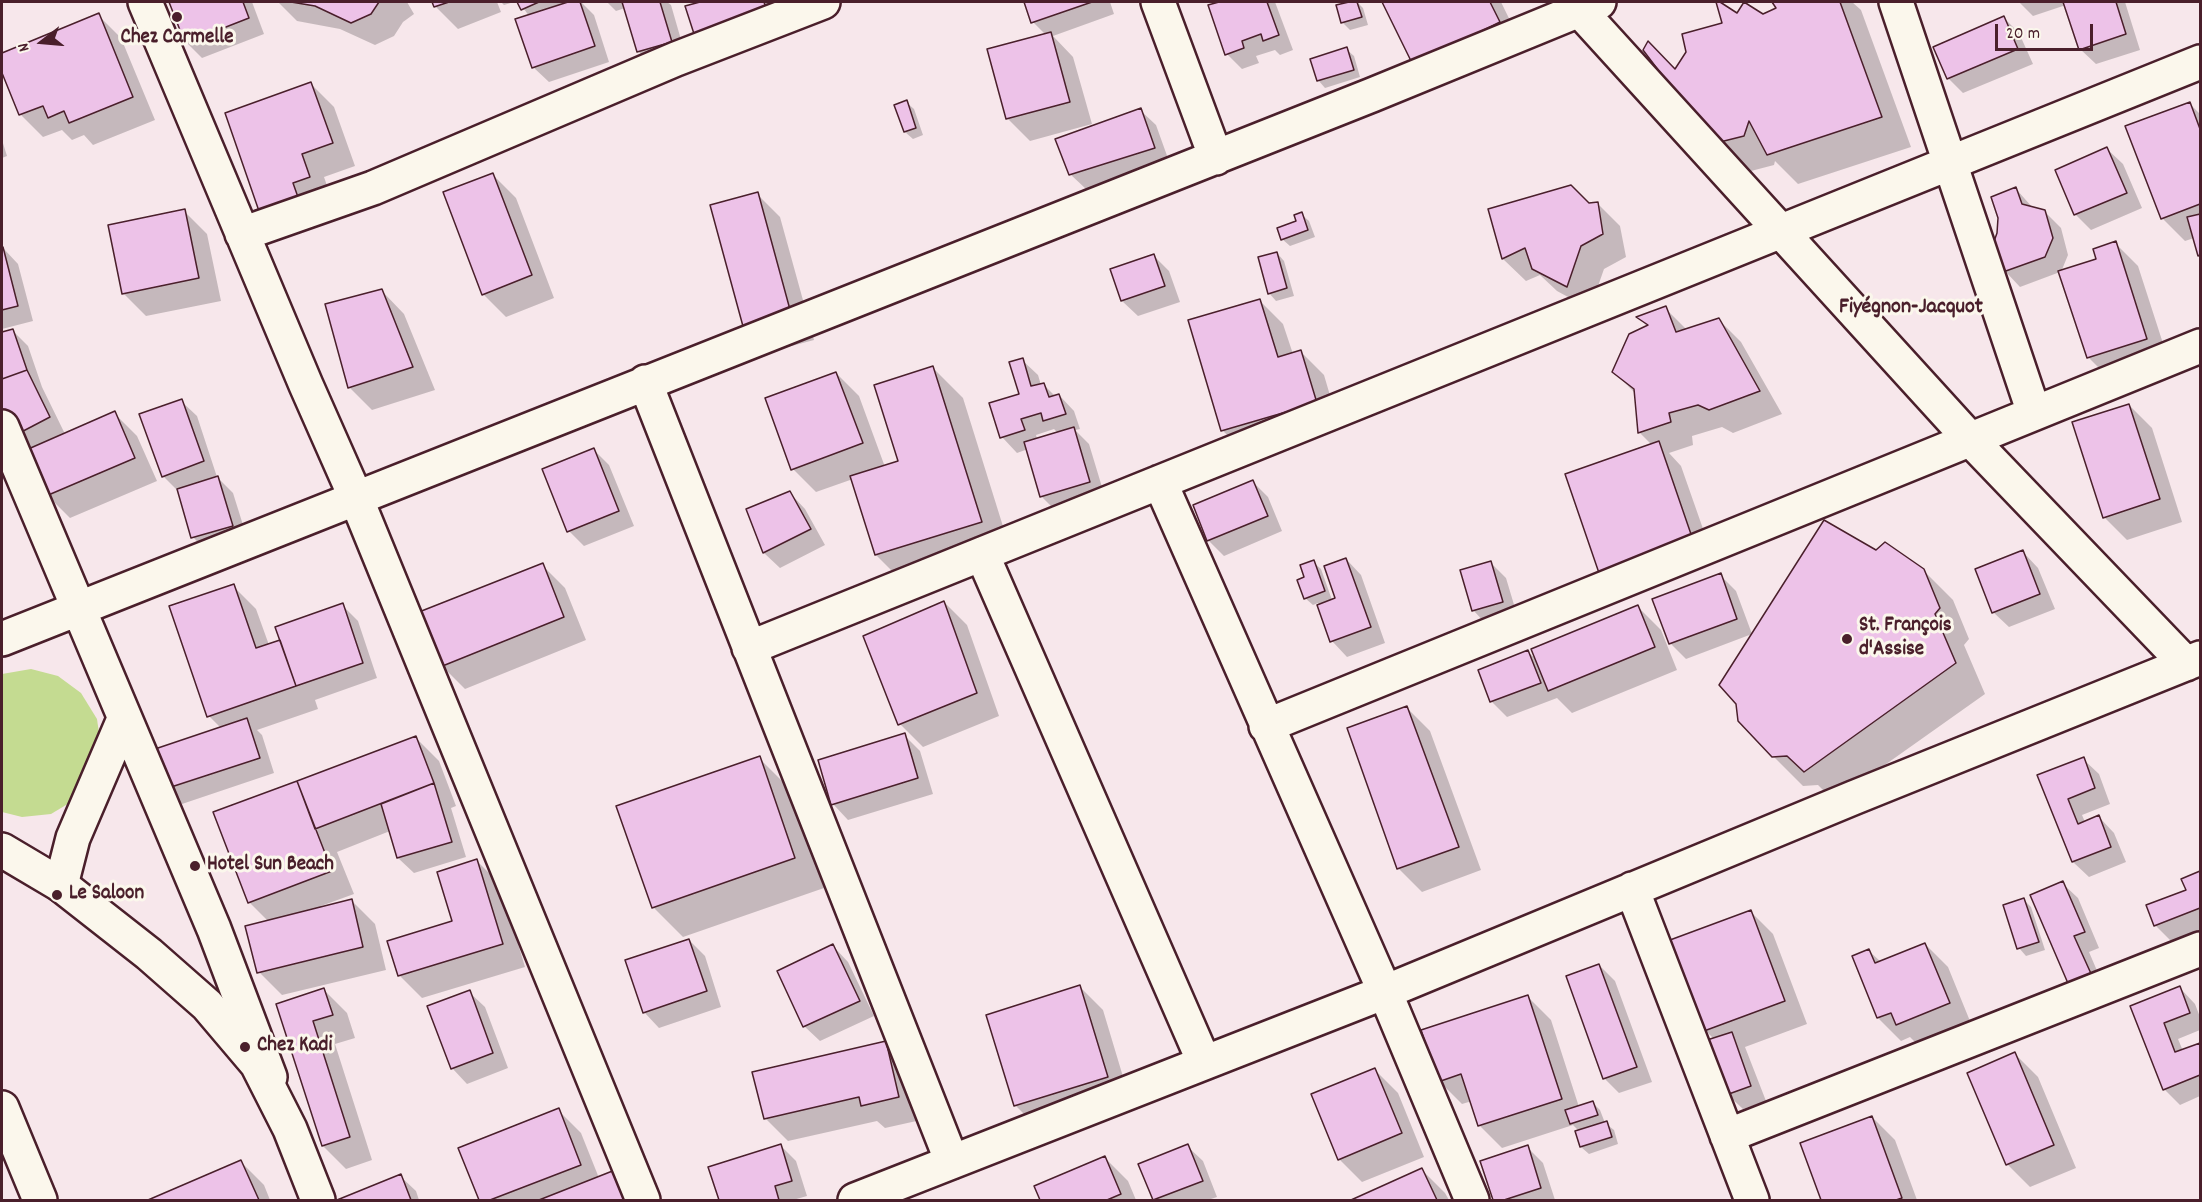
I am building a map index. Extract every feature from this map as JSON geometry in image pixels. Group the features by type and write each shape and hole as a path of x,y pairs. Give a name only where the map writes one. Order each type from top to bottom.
{"street":[{"path":"145,2 356,498 643,1200"},
{"path":"242,234 374,188 676,59 823,2"},
{"path":"1158,2 1216,158"},
{"path":"1896,2 2034,413"},
{"path":"2,639 645,382 1216,158 1372,95 1583,4 1781,230 1970,439 2193,661 1385,992 855,1200"},
{"path":"750,648 2200,62"},
{"path":"1266,726 2200,346"},
{"path":"645,382 952,1162"},
{"path":"2,427 214,929 318,1200"},
{"path":"1160,482 1385,992 1472,1200"},
{"path":"982,554 1204,1062"},
{"path":"61,885 73,838 124,719"},
{"path":"2,850 61,885 149,954 207,1005 257,1064 290,1129"},
{"path":"1632,889 1752,1200"},
{"path":"1727,1136 2200,949"},
{"path":"4,1120 40,1200"}],"green space":[{"path":"31,669 58,676 81,693 97,719 101,747 76,799 51,814 22,817 2,812 2,674"}],"building":[{"path":"169,2 243,2 249,18 185,43"},
{"path":"291,2 379,2 371,14 351,23 315,6"},
{"path":"432,2 449,2 434,7"},
{"path":"517,2 539,2 521,10"},
{"path":"568,2 580,2 595,46 532,68 515,19"},
{"path":"622,2 660,2 672,42 637,52"},
{"path":"700,2 764,2 769,17 696,40 685,6"},
{"path":"1024,2 1092,2 1031,23"},
{"path":"1219,2 1267,2 1279,35 1263,41 1261,34 1242,41 1244,48 1225,55 1208,5"},
{"path":"1357,2 1362,17 1341,23 1336,5"},
{"path":"1382,2 1490,2 1500,22 1413,65"},
{"path":"1716,2 1720,2 1737,13 1744,2 1763,14 1776,8 1772,2 1840,2 1882,117 1767,155 1749,121 1744,136 1720,142 1664,100 1665,79 1643,50 1648,41 1675,69 1686,52 1682,34 1722,23"},
{"path":"2063,2 2116,2 2126,34 2079,50"},
{"path":"99,13 133,97 69,123 64,111 48,118 43,106 19,115 2,73 2,53"},
{"path":"2004,16 2018,49 1947,79 1933,47"},
{"path":"1051,32 1070,102 1006,119 987,49"},
{"path":"1347,47 1354,70 1317,81 1310,59"},
{"path":"311,82 333,143 302,154 310,177 293,183 299,200 260,214 225,113"},
{"path":"907,100 916,128 904,132 894,105"},
{"path":"2190,102 2200,129 2200,204 2161,219 2125,126"},
{"path":"1141,108 1155,148 1069,175 1055,139"},
{"path":"2107,147 2127,193 2074,215 2055,170"},
{"path":"493,173 532,275 482,295 443,192"},
{"path":"1571,185 1589,203 1598,202 1603,234 1581,246 1567,287 1532,269 1525,248 1502,259 1488,209"},
{"path":"2016,187 2022,204 2045,210 2053,238 2045,257 2003,272 1992,247 1997,233 1998,218 1991,197"},
{"path":"758,192 792,317 744,330 710,205"},
{"path":"185,209 199,278 122,294 108,225"},
{"path":"1302,212 1308,230 1281,240 1277,228 1296,221 1294,215"},
{"path":"2200,214 2200,255 2198,256 2187,217"},
{"path":"2116,241 2147,339 2087,358 2058,271 2096,259 2093,249"},
{"path":"2,247 18,306 2,310"},
{"path":"1277,252 1287,288 1268,294 1258,257"},
{"path":"1154,254 1165,286 1121,301 1110,269"},
{"path":"382,289 413,367 348,388 325,304"},
{"path":"1260,299 1278,357 1301,350 1317,403 1221,431 1188,320"},
{"path":"1666,306 1676,332 1719,318 1760,391 1709,410 1698,405 1669,413 1671,422 1638,433 1634,389 1612,372 1629,334 1648,325 1636,317"},
{"path":"13,329 27,370 2,379 2,332"},
{"path":"1023,358 1031,386 1044,383 1049,397 1059,394 1066,414 1043,421 1041,413 1021,419 1025,430 1000,438 989,403 1019,394 1009,362"},
{"path":"933,366 982,522 875,555 850,476 898,461 874,385"},
{"path":"27,370 50,417 8,439 2,424 2,379"},
{"path":"836,372 863,443 791,470 765,398"},
{"path":"182,399 204,461 162,477 139,414"},
{"path":"2129,404 2160,499 2103,518 2072,422"},
{"path":"115,411 135,458 46,496 26,450"},
{"path":"1074,427 1090,482 1040,497 1024,442"},
{"path":"1659,441 1693,540 1599,573 1565,474"},
{"path":"594,448 619,511 567,532 542,469"},
{"path":"218,476 233,526 191,538 177,489"},
{"path":"1253,480 1268,516 1207,541 1193,505"},
{"path":"790,491 811,529 763,553 746,509"},
{"name":"St. François d'Assise","path":"1824,520 1876,550 1885,542 1924,569 1940,608 1935,614 1956,663 1804,772 1787,756 1772,757 1738,721 1736,704 1719,685"},
{"path":"2023,550 2040,594 1992,613 1975,569"},
{"path":"1346,558 1371,627 1330,642 1317,605 1335,598 1324,566"},
{"path":"1314,560 1325,591 1304,599 1297,580 1304,577 1300,565"},
{"path":"1491,561 1503,602 1472,611 1460,570"},
{"path":"543,563 564,617 440,667 419,612"},
{"path":"1721,573 1737,619 1669,644 1652,599"},
{"path":"234,584 256,648 280,640 296,686 207,717 169,606"},
{"path":"944,601 977,693 898,725 863,636"},
{"path":"343,603 363,663 296,686 275,627"},
{"path":"1638,605 1655,647 1548,691 1531,649"},
{"path":"1528,650 1541,683 1490,702 1478,670"},
{"path":"1407,706 1459,847 1397,869 1347,728"},
{"path":"247,718 260,758 165,789 152,750"},
{"path":"905,733 918,778 831,805 818,760"},
{"path":"416,736 434,783 315,829 297,781"},
{"path":"760,756 795,858 652,908 616,806"},
{"path":"2084,757 2095,788 2068,799 2078,824 2099,815 2111,847 2072,862 2037,775"},
{"path":"297,781 332,871 248,903 213,812"},
{"path":"434,783 452,842 397,858 381,804"},
{"path":"477,859 503,944 398,976 387,941 452,921 437,872"},
{"path":"2200,871 2200,908 2154,926 2146,905 2186,890 2181,879"},
{"path":"2063,881 2085,932 2074,936 2093,978 2070,988 2030,895"},
{"path":"2024,898 2039,942 2017,949 2003,905"},
{"path":"352,899 363,947 257,973 245,926"},
{"path":"1751,910 1785,1001 1704,1031 1670,940"},
{"path":"689,939 707,991 643,1013 625,960"},
{"path":"1925,943 1950,1003 1896,1025 1891,1013 1877,1018 1852,956 1869,949 1875,963"},
{"path":"833,944 860,1001 803,1027 777,971"},
{"path":"1599,964 1637,1067 1603,1079 1566,976"},
{"path":"1080,985 1108,1077 1014,1106 986,1015"},
{"path":"2180,986 2190,1013 2164,1023 2175,1052 2200,1043 2200,1075 2163,1090 2130,1006"},
{"path":"324,988 333,1015 313,1021 350,1137 322,1146 276,1004"},
{"path":"470,990 493,1053 451,1069 427,1006"},
{"path":"1528,995 1562,1099 1478,1126 1461,1074 1438,1082 1421,1030"},
{"path":"1732,1032 1751,1086 1726,1095 1707,1040"},
{"path":"886,1041 899,1097 861,1106 859,1097 764,1119 752,1072"},
{"path":"2015,1052 2054,1145 2006,1165 1967,1073"},
{"path":"1375,1068 1402,1133 1338,1160 1311,1094"},
{"path":"1593,1101 1598,1115 1570,1124 1565,1110"},
{"path":"559,1108 581,1165 490,1200 479,1200 458,1148"},
{"path":"1872,1116 1902,1198 1896,1200 1821,1200 1800,1143"},
{"path":"1607,1121 1612,1137 1580,1147 1575,1131"},
{"path":"781,1144 792,1181 775,1186 779,1200 719,1200 708,1167"},
{"path":"1188,1144 1203,1181 1153,1200 1138,1164"},
{"path":"1528,1145 1541,1188 1504,1200 1493,1200 1480,1161"},
{"path":"1105,1156 1121,1194 1107,1200 1040,1200 1034,1186"},
{"path":"241,1160 259,1200 148,1200"},
{"path":"1422,1168 1437,1200 1351,1200"},
{"path":"615,1170 628,1200 539,1200"},
{"path":"401,1174 411,1200 337,1200"}],"place":[{"name":"Chez Carmelle","path":"177,17"},
{"name":"St. François d'Assise","path":"1847,639"},
{"name":"Hotel Sun Beach","path":"195,866"},
{"name":"Le Saloon","path":"57,895"},
{"name":"Chez Kadi","path":"245,1047"}],"district":[{"name":"Fiyégnon-Jacquot","path":"1911,309"}]}
